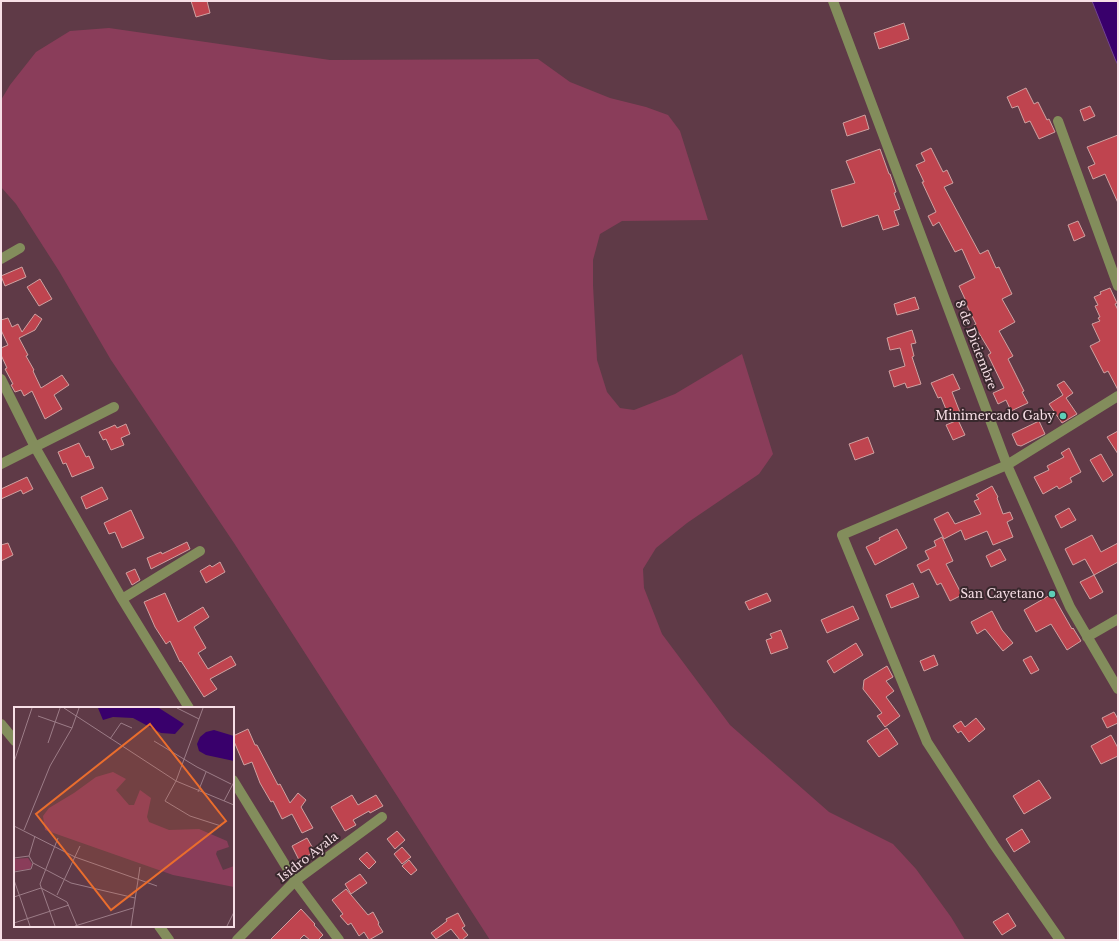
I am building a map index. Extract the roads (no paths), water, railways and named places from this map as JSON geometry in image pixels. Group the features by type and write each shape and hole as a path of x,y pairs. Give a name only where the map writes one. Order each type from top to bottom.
{"street":[{"name":"8 de Diciembre","path":"833,1 1007,465 1070,607 1118,689"},
{"path":"1058,121 1118,286"},
{"path":"1,260 20,248"},
{"path":"1,379 35,447 122,599 188,707"},
{"path":"1060,940 994,845 927,742 842,535 1007,465 1118,396"},
{"path":"1,464 114,407"},
{"path":"122,599 200,551"},
{"path":"1087,637 1118,619"},
{"path":"1,724 14,740"},
{"path":"234,782 295,881 339,940"},
{"name":"Isidro Ayala","path":"237,940 295,881 382,817"},
{"path":"160,927 169,940"}],"place":[{"name":"Minimercado Gaby","path":"1063,416"},
{"name":"San Cayetano","path":"1052,594"}]}
